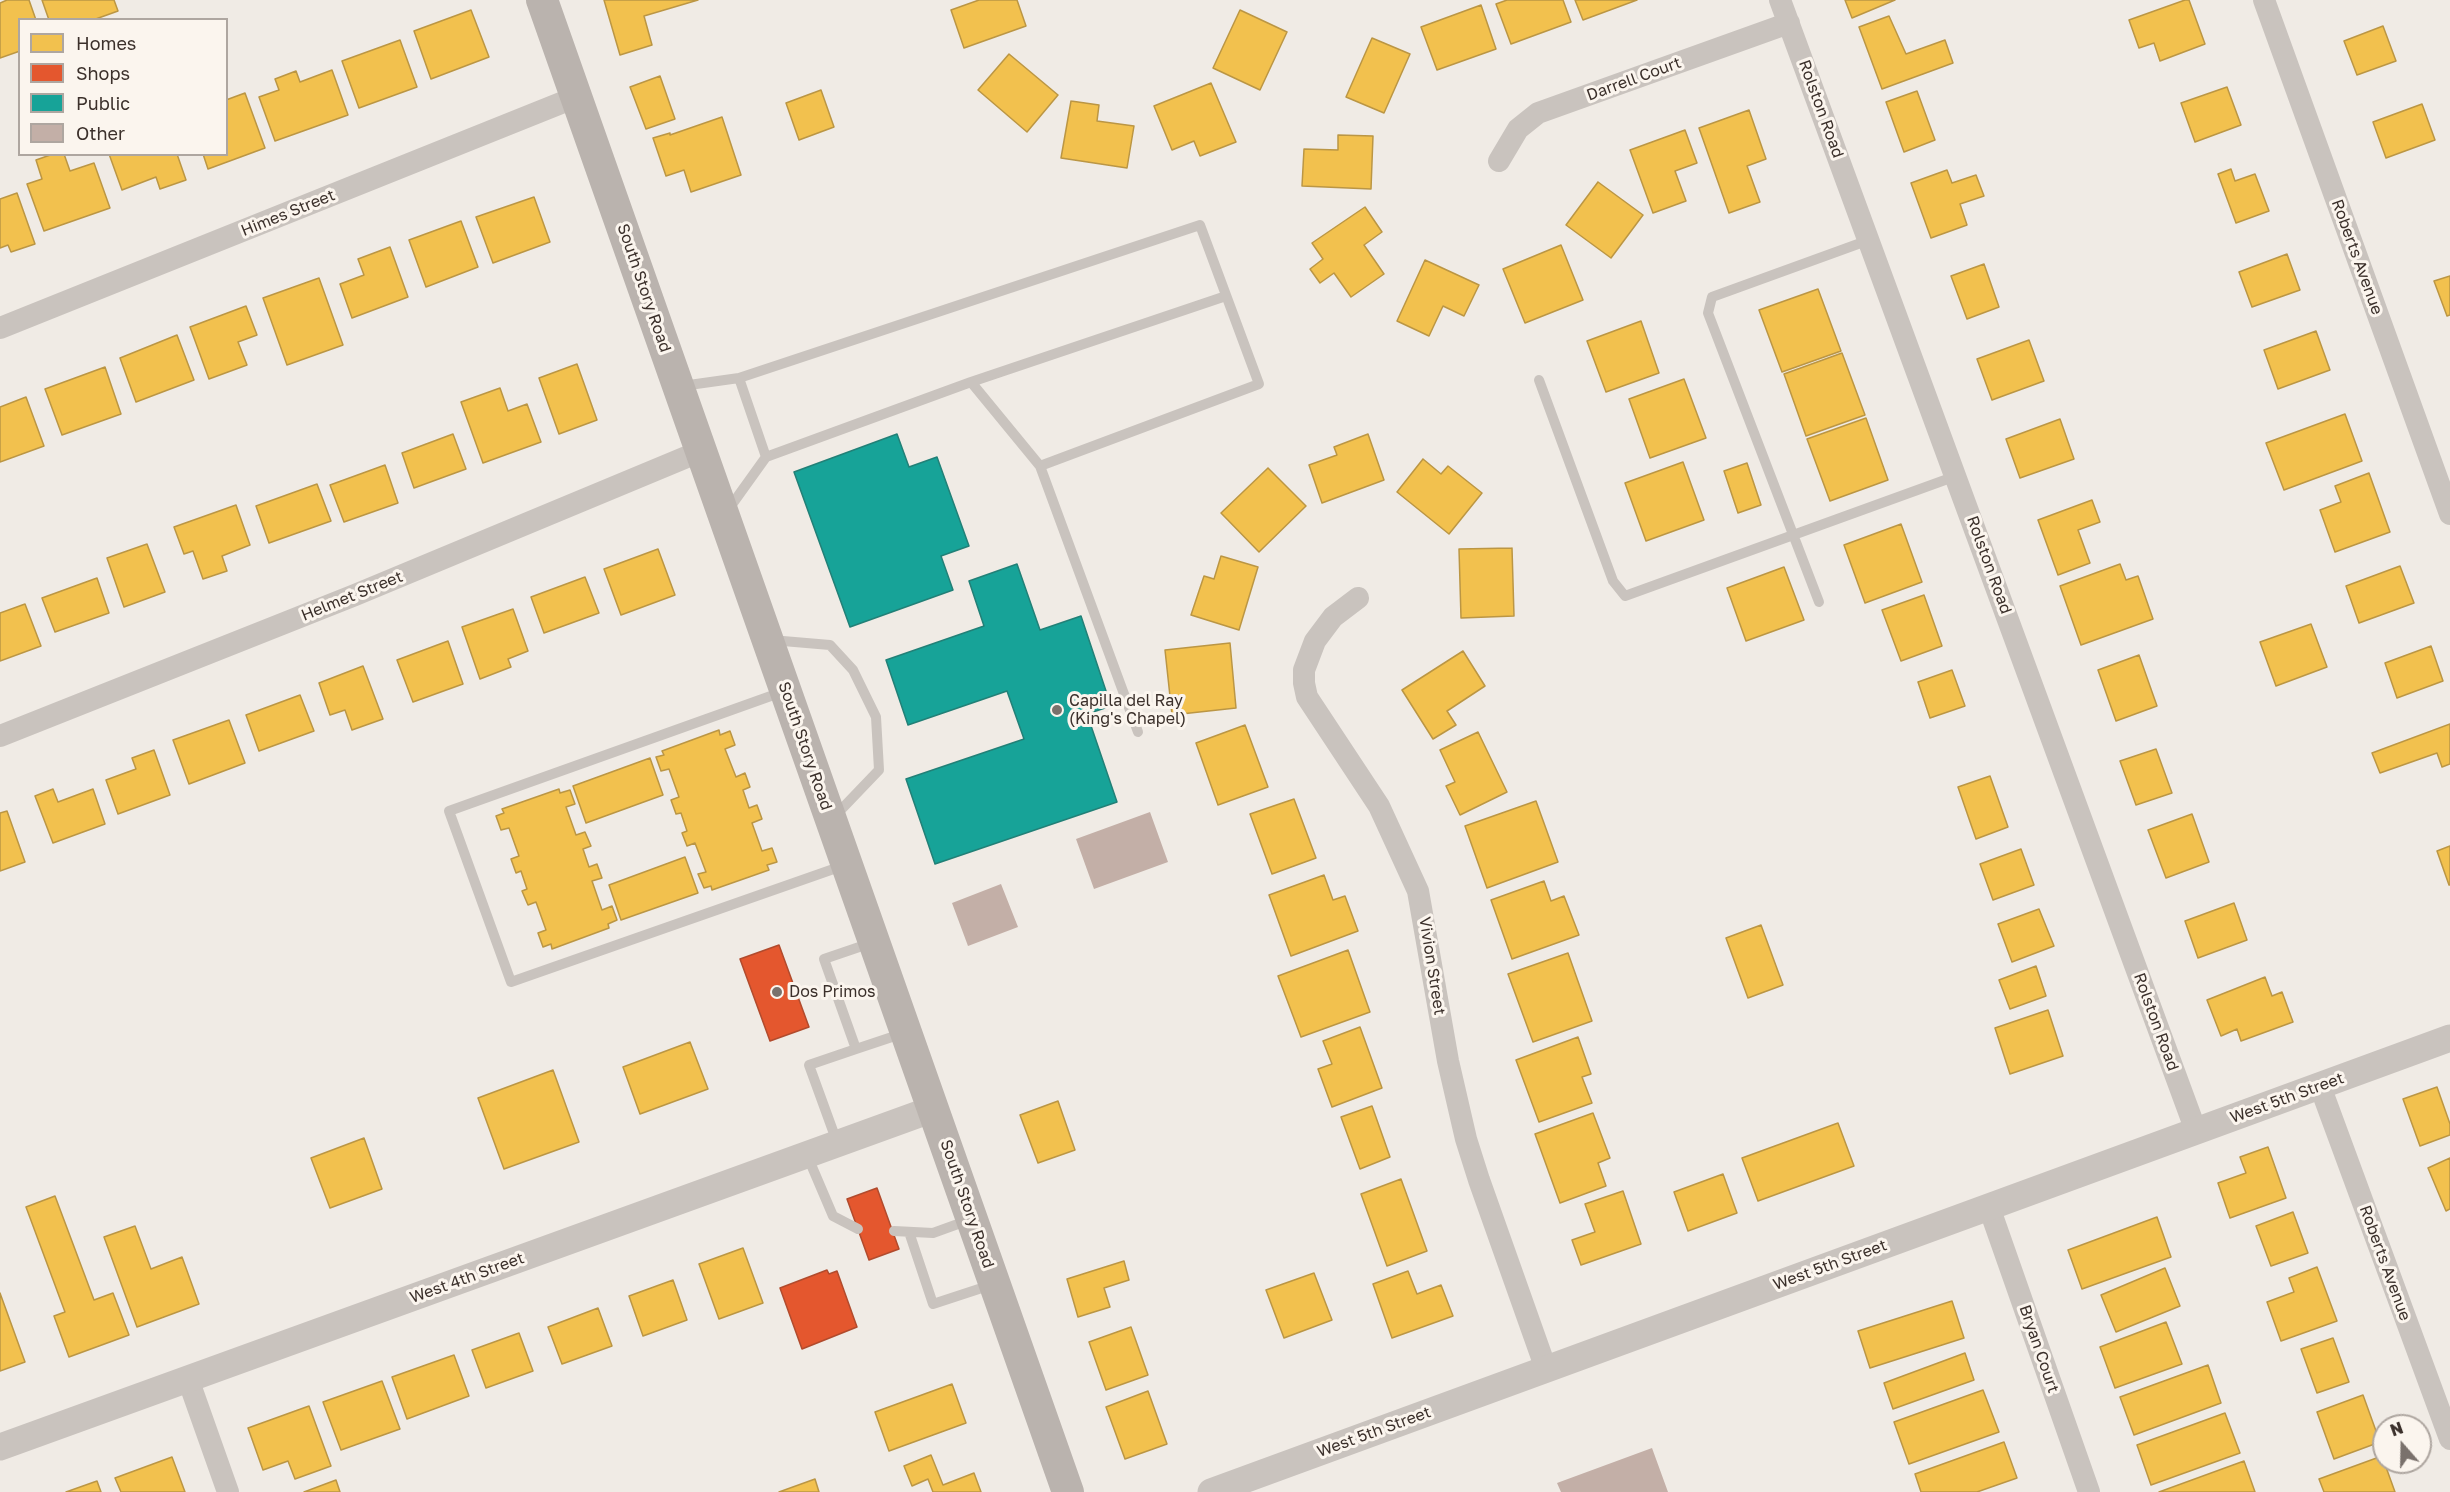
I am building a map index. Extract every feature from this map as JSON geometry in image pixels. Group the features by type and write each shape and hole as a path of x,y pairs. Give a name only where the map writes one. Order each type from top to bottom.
{"main road":[{"name":"South Story Road","path":"542,0 1068,1492"}],"street":[{"name":"Rolston Road","path":"1780,0 2196,1131"},
{"name":"Roberts Avenue","path":"2264,0 2450,514"},
{"name":"Darrell Court","path":"1499,162 1518,129 1538,113 1789,23"},
{"name":"Himes Street","path":"0,328 576,97"},
{"name":"Helmet Street","path":"0,736 355,595 701,451"},
{"name":"Vivion Street","path":"1358,598 1333,617 1315,641 1304,670 1307,697 1379,806 1418,891 1448,1061 1466,1139 1546,1369"},
{"name":"West 5th Street","path":"1211,1492 2450,1038"},
{"name":"Roberts Avenue","path":"2320,1086 2450,1439"},
{"name":"West 4th Street","path":"0,1447 933,1109"},
{"name":"Bryan Court","path":"1989,1207 2090,1492"},
{"path":"188,1378 228,1492"}],"lane":[{"path":"678,387 739,378 1200,225 1259,384 1040,466"},
{"path":"1819,602 1708,313 1712,297 1869,240"},
{"path":"724,516 766,457 971,382 1226,296"},
{"path":"739,378 766,457"},
{"path":"1539,380 1613,581 1625,596 1956,476"},
{"path":"971,382 1040,466 1138,732"},
{"path":"768,640 830,645 853,670 876,717 879,770 831,820"},
{"path":"785,691 449,812 511,982 847,864"},
{"path":"856,1049 824,959 874,942"},
{"path":"837,1144 810,1065 906,1032"},
{"path":"807,1155 833,1216 858,1229"},
{"path":"894,1231 933,1233 972,1220"},
{"path":"909,1232 933,1304 994,1284"}],"building: Homes":[{"path":"7,0 29,0 35,18 18,18 18,52 0,58 0,3"},
{"path":"42,0 114,0 118,11 99,18 48,18"},
{"path":"604,0 698,0 644,16 652,45 620,55"},
{"path":"979,0 1017,0 1026,26 964,48 951,10"},
{"path":"1507,0 1563,0 1571,22 1511,44 1496,4"},
{"path":"1575,0 1637,0 1583,20"},
{"path":"1845,0 1895,0 1852,18"},
{"path":"2189,0 2205,44 2160,61 2154,43 2139,48 2129,20"},
{"path":"1481,5 1496,49 1437,70 1421,27"},
{"path":"471,10 489,57 431,79 414,31"},
{"path":"1240,10 1287,32 1260,90 1213,68"},
{"path":"1889,16 1906,54 1945,40 1953,63 1882,89 1859,27"},
{"path":"2383,26 2396,61 2357,75 2344,41"},
{"path":"1372,38 1410,54 1384,113 1346,97"},
{"path":"400,40 417,87 359,108 342,61"},
{"path":"1009,54 1058,95 1027,132 978,90"},
{"path":"332,70 348,115 275,141 259,97 279,90 275,79 296,71 300,82"},
{"path":"660,76 675,119 646,129 630,87"},
{"path":"1211,83 1236,142 1200,156 1194,141 1172,150 1154,106"},
{"path":"2227,87 2241,125 2195,142 2181,103"},
{"path":"821,90 834,127 799,140 786,103"},
{"path":"1917,91 1935,140 1904,152 1886,102"},
{"path":"245,93 265,148 208,169 204,156 228,156 228,99"},
{"path":"1071,101 1099,105 1097,121 1134,126 1127,168 1061,158"},
{"path":"2422,104 2435,140 2386,158 2373,122"},
{"path":"1749,110 1766,159 1747,166 1760,202 1729,213 1699,128"},
{"path":"722,117 741,175 691,192 684,170 666,176 653,138 670,133 670,135"},
{"path":"1685,130 1697,163 1675,171 1686,201 1653,213 1630,150"},
{"path":"1338,135 1373,136 1371,189 1302,186 1304,149 1338,150"},
{"path":"47,156 65,156 70,171 94,163 110,208 44,231 27,184 42,179 36,160"},
{"path":"110,156 178,156 186,180 160,189 156,177 122,190"},
{"path":"2231,169 2235,181 2255,174 2269,211 2236,223 2218,174"},
{"path":"1947,170 1952,183 1976,175 1984,196 1960,204 1967,225 1931,238 1911,183"},
{"path":"1598,182 1643,215 1611,258 1566,225"},
{"path":"17,193 35,244 11,252 8,245 0,248 0,199"},
{"path":"534,197 550,242 493,263 476,217"},
{"path":"1365,207 1382,232 1364,245 1384,274 1351,297 1334,273 1320,283 1310,269 1323,259 1312,243"},
{"path":"461,221 478,267 426,287 409,240"},
{"path":"1561,245 1583,300 1525,323 1503,269"},
{"path":"390,247 408,297 352,318 340,284 364,275 358,259"},
{"path":"2287,254 2300,290 2252,307 2239,272"},
{"path":"1425,260 1479,285 1464,316 1443,306 1429,336 1397,321"},
{"path":"1984,264 1999,307 1967,319 1951,276"},
{"path":"2450,276 2450,315 2447,316 2434,281"},
{"path":"319,278 343,345 287,365 263,298"},
{"path":"1818,289 1841,351 1782,372 1759,310"},
{"path":"246,306 257,335 238,342 247,365 209,379 190,327"},
{"path":"1641,321 1659,373 1606,392 1587,341"},
{"path":"2316,331 2330,370 2278,389 2264,350"},
{"path":"177,335 194,380 136,402 120,358"},
{"path":"2029,340 2044,381 1992,400 1977,359"},
{"path":"1842,353 1865,415 1806,436 1784,374"},
{"path":"577,364 597,420 559,434 539,378"},
{"path":"105,367 121,414 62,435 45,389"},
{"path":"1684,379 1706,438 1650,458 1629,399"},
{"path":"500,388 508,411 527,404 541,442 483,463 461,402"},
{"path":"26,397 44,446 0,462 0,407"},
{"path":"2345,414 2362,461 2284,490 2266,443"},
{"path":"1866,418 1888,480 1830,501 1807,439"},
{"path":"2060,419 2074,459 2020,478 2006,439"},
{"path":"453,434 466,469 414,488 402,453"},
{"path":"1368,434 1384,480 1322,503 1309,465 1337,455 1334,447"},
{"path":"1423,459 1441,474 1448,466 1482,493 1449,534 1397,492"},
{"path":"1683,462 1704,520 1646,541 1625,483"},
{"path":"1747,463 1761,505 1738,513 1724,471"},
{"path":"385,465 398,503 344,522 330,485"},
{"path":"1268,468 1306,506 1259,552 1221,513"},
{"path":"2369,473 2390,532 2335,552 2320,510 2341,502 2335,486"},
{"path":"317,484 331,521 269,543 256,506"},
{"path":"2092,500 2100,522 2078,530 2090,563 2058,575 2038,520"},
{"path":"236,505 250,545 222,556 227,571 203,579 193,551 184,554 174,527"},
{"path":"1901,524 1922,582 1865,603 1844,545"},
{"path":"147,544 165,592 124,607 107,558"},
{"path":"1512,548 1514,616 1461,618 1459,549"},
{"path":"658,549 675,595 621,615 604,569"},
{"path":"1221,556 1258,567 1239,630 1191,615 1204,576 1214,579"},
{"path":"2120,564 2126,580 2138,576 2153,619 2081,645 2060,586"},
{"path":"2400,566 2414,603 2359,623 2346,586"},
{"path":"1784,567 1804,620 1746,641 1727,588"},
{"path":"585,577 599,613 544,633 531,597"},
{"path":"97,578 109,613 55,632 42,598"},
{"path":"1924,595 1942,646 1901,661 1882,610"},
{"path":"25,604 41,646 0,661 0,613"},
{"path":"513,609 528,651 508,659 511,667 480,679 462,627"},
{"path":"2311,624 2327,667 2276,686 2260,642"},
{"path":"448,641 463,684 413,702 397,660"},
{"path":"1230,643 1236,708 1172,715 1165,650"},
{"path":"2431,646 2443,681 2397,698 2385,663"},
{"path":"1463,651 1485,686 1447,711 1456,725 1433,739 1402,690"},
{"path":"2139,655 2157,706 2116,721 2098,670"},
{"path":"363,666 383,719 352,730 345,710 330,715 319,683"},
{"path":"1952,670 1965,706 1930,718 1918,682"},
{"path":"300,695 314,731 259,751 246,715"},
{"path":"229,720 245,763 189,784 173,740"},
{"path":"2450,724 2450,764 2442,767 2437,753 2380,773 2372,753"},
{"path":"1245,725 1268,787 1218,805 1196,743"},
{"path":"719,730 720,735 730,731 735,745 725,749 736,777 745,773 750,787 743,790 749,808 757,805 762,819 752,823 762,851 772,848 777,862 767,865 769,870 712,890 711,886 704,888 698,874 706,872 695,843 687,846 682,833 687,831 681,813 676,814 671,800 679,797 669,769 661,771 656,757 664,755 662,751"},
{"path":"1478,732 1507,792 1460,815 1446,786 1455,782 1440,750"},
{"path":"2156,749 2172,793 2136,805 2120,761"},
{"path":"154,750 170,795 118,814 106,780 136,769 132,758"},
{"path":"650,758 663,795 586,823 573,786"},
{"path":"1990,776 2008,827 1976,839 1958,787"},
{"path":"53,789 58,802 93,789 105,824 53,843 35,796"},
{"path":"559,789 560,793 570,790 575,804 566,807 576,835 585,832 591,846 583,849 589,867 597,864 602,878 592,881 602,910 612,906 617,920 608,924 609,928 552,949 551,944 543,947 538,933 546,930 536,902 528,905 522,891 527,889 521,871 516,873 511,859 519,856 509,828 501,830 496,816 504,813 502,809"},
{"path":"1294,799 1316,858 1272,874 1250,814"},
{"path":"1536,801 1558,862 1487,888 1465,826"},
{"path":"7,811 25,862 0,871 0,813"},
{"path":"2192,814 2209,862 2166,878 2148,830"},
{"path":"2450,846 2450,885 2449,885 2437,851"},
{"path":"2021,849 2034,885 1993,900 1980,864"},
{"path":"685,857 698,893 621,920 609,885"},
{"path":"1324,875 1333,900 1345,896 1358,931 1291,956 1269,895"},
{"path":"1544,881 1551,901 1564,896 1579,935 1512,959 1491,900"},
{"path":"2234,903 2247,940 2198,958 2185,921"},
{"path":"2039,909 2054,946 2012,962 1998,924"},
{"path":"1761,925 1783,985 1748,998 1726,938"},
{"path":"1348,950 1370,1012 1301,1037 1278,976"},
{"path":"1568,953 1592,1021 1533,1042 1508,974"},
{"path":"2036,966 2046,996 2010,1009 1999,980"},
{"path":"2265,977 2272,996 2282,992 2293,1022 2241,1041 2237,1029 2221,1036 2207,1000"},
{"path":"2048,1010 2063,1056 2010,1074 1995,1028"},
{"path":"1360,1027 1382,1088 1332,1107 1318,1069 1332,1064 1323,1041"},
{"path":"1578,1037 1591,1074 1582,1077 1592,1103 1539,1122 1516,1060"},
{"path":"690,1042 708,1089 640,1114 623,1067"},
{"path":"553,1070 579,1142 504,1169 478,1098"},
{"path":"2437,1087 2450,1124 2450,1135 2420,1146 2403,1099"},
{"path":"1058,1101 1075,1150 1038,1163 1020,1115"},
{"path":"1372,1106 1390,1157 1360,1169 1341,1117"},
{"path":"1593,1113 1610,1158 1598,1163 1606,1186 1560,1203 1535,1134"},
{"path":"1838,1123 1854,1166 1758,1201 1742,1158"},
{"path":"364,1138 382,1189 330,1208 311,1158"},
{"path":"2268,1147 2286,1198 2230,1218 2218,1183 2246,1173 2240,1157"},
{"path":"2450,1158 2450,1209 2446,1211 2428,1168"},
{"path":"1723,1174 1737,1213 1688,1231 1674,1192"},
{"path":"1401,1179 1427,1251 1387,1266 1361,1194"},
{"path":"1623,1191 1641,1244 1581,1265 1572,1240 1595,1232 1585,1204"},
{"path":"55,1196 94,1300 113,1293 129,1335 69,1357 54,1316 65,1312 26,1207"},
{"path":"2293,1212 2308,1253 2271,1266 2256,1226"},
{"path":"2157,1217 2171,1257 2082,1289 2068,1250"},
{"path":"135,1226 151,1269 182,1257 199,1304 137,1327 104,1237"},
{"path":"743,1248 763,1303 719,1319 699,1264"},
{"path":"1124,1261 1129,1280 1104,1288 1110,1307 1078,1317 1067,1279"},
{"path":"2317,1267 2337,1321 2281,1341 2267,1302 2294,1292 2289,1278"},
{"path":"2165,1268 2180,1306 2116,1332 2101,1295"},
{"path":"1408,1271 1417,1294 1441,1285 1453,1316 1392,1338 1373,1284"},
{"path":"1314,1273 1332,1320 1284,1338 1266,1290"},
{"path":"673,1280 687,1320 643,1336 629,1296"},
{"path":"0,1293 25,1362 0,1371"},
{"path":"1952,1301 1964,1338 1870,1368 1858,1331"},
{"path":"598,1308 612,1346 562,1364 548,1327"},
{"path":"2166,1322 2182,1364 2115,1388 2100,1347"},
{"path":"1131,1327 1148,1375 1106,1390 1089,1342"},
{"path":"519,1333 533,1371 486,1388 472,1350"},
{"path":"2333,1338 2349,1382 2317,1393 2301,1349"},
{"path":"1965,1353 1974,1380 1893,1409 1884,1383"},
{"path":"454,1355 469,1396 407,1419 392,1377"},
{"path":"2208,1365 2221,1403 2134,1435 2120,1397"},
{"path":"382,1381 400,1429 341,1450 323,1402"},
{"path":"952,1384 966,1423 889,1451 875,1412"},
{"path":"1983,1390 1999,1432 1909,1464 1894,1422"},
{"path":"1148,1391 1167,1444 1125,1459 1106,1407"},
{"path":"2363,1395 2372,1420 2372,1445 2334,1459 2317,1412"},
{"path":"309,1406 331,1466 295,1479 288,1461 263,1470 248,1428"},
{"path":"2225,1413 2240,1453 2151,1485 2137,1445"},
{"path":"2004,1442 2017,1478 1977,1492 1921,1492 1915,1474"},
{"path":"931,1455 943,1485 974,1473 981,1492 933,1492 928,1479 912,1486 904,1466"},
{"path":"172,1457 185,1492 121,1492 115,1478"},
{"path":"2372,1460 2372,1474 2388,1474 2395,1492 2324,1492 2319,1479"},
{"path":"2244,1461 2255,1492 2159,1492"},
{"path":"815,1479 819,1492 779,1492"},
{"path":"336,1480 340,1492 304,1492"},
{"path":"97,1481 101,1492 66,1492"}],"building: Shops":[{"path":"779,945 809,1027 770,1041 740,959"},
{"path":"877,1188 899,1249 869,1260 847,1199"},
{"path":"827,1270 829,1274 837,1271 857,1327 802,1349 780,1288"}],"building: Public":[{"path":"897,434 909,467 937,457 969,546 941,556 953,590 850,627 794,472"},
{"name":"Capilla del Ray (King's Chapel)","path":"1017,564 1040,630 1081,616 1111,706 1087,714 1117,802 935,864 906,779 1024,739 1007,691 908,725 886,660 984,626 969,581"}],"building: Other":[{"path":"1150,812 1168,862 1094,889 1076,839"},
{"path":"1001,884 1018,927 968,946 952,903"},
{"path":"1652,1448 1668,1492 1561,1492 1557,1483"}],"place":[{"name":"Capilla del Ray (King's Chapel)","path":"1057,710"},
{"name":"Dos Primos","path":"777,992"}]}
